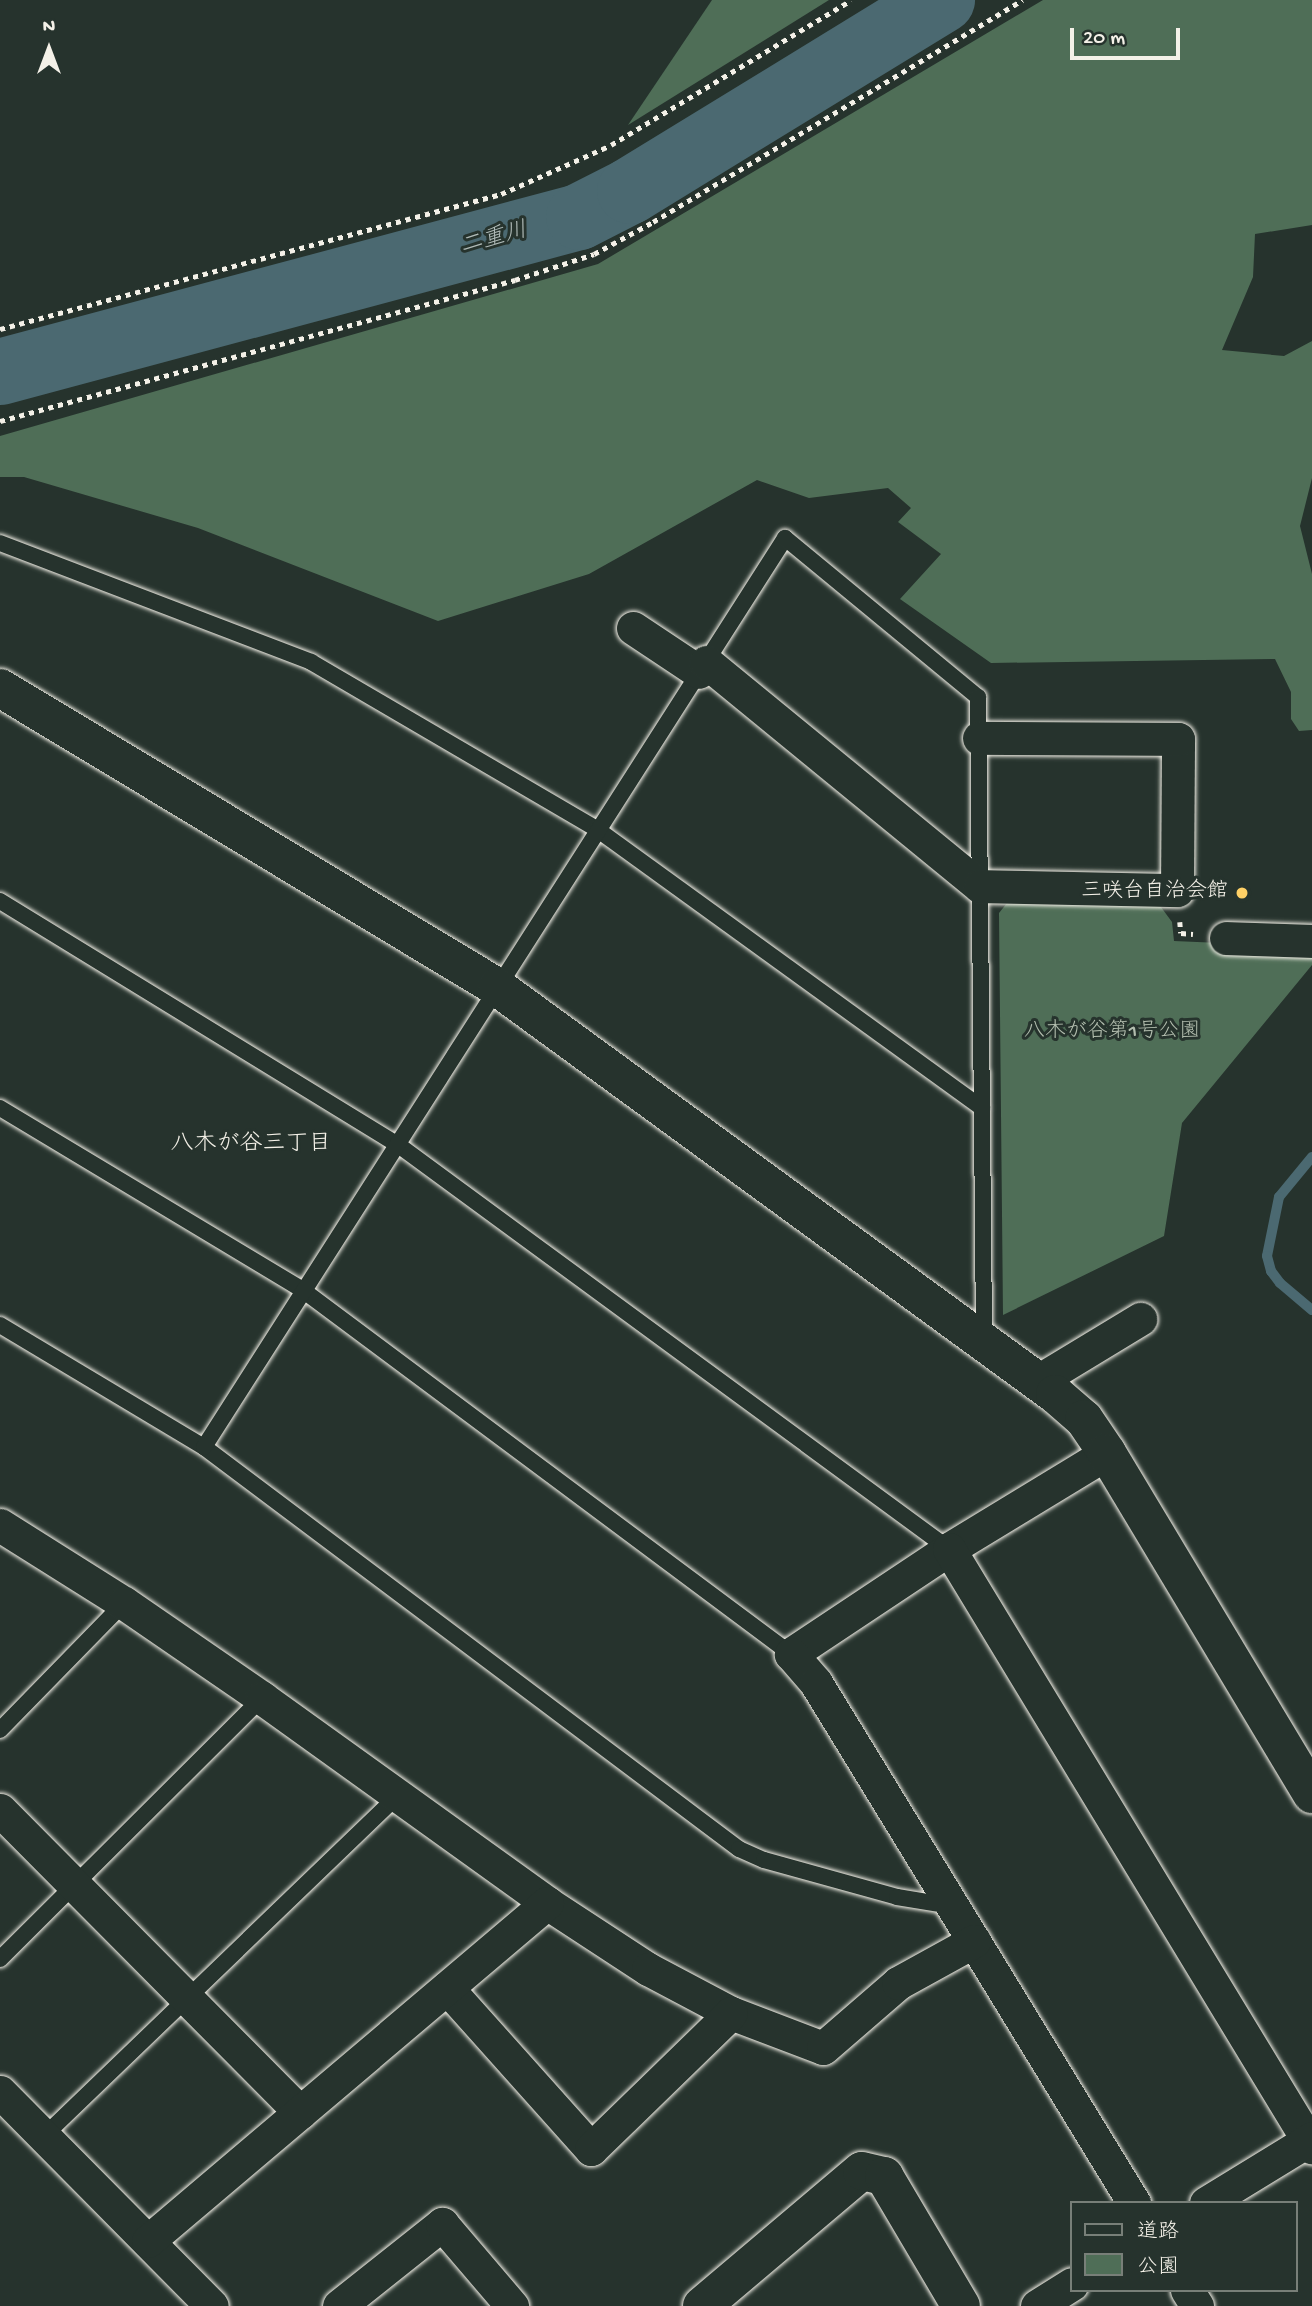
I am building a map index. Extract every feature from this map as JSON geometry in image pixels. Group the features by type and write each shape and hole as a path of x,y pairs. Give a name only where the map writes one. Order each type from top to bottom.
{"street":[{"path":"633,628 702,667 979,886 1177,890 1178,739 979,738"},
{"path":"0,688 497,987 1084,1419 1312,1794"},
{"path":"1226,937 1312,941"},
{"path":"1036,1382 1140,1319"},
{"path":"1107,1453 949,1549 791,1654 817,1684 1133,2201"},
{"path":"0,1525 124,1603 262,1698 547,1903 648,1969 732,2013 823,2048 898,1983 974,1941"},
{"path":"949,1549 1311,2142 1209,2201"},
{"path":"0,1810 300,2112"},
{"path":"148,2241 547,1903"},
{"path":"447,1988 591,2149 732,2013"},
{"path":"0,2092 212,2306"},
{"path":"703,2305 862,2171 884,2176 961,2306"},
{"path":"339,2306 442,2224 512,2306"},
{"path":"1037,2306 1070,2285"}],"lane":[{"path":"204,1447 785,538 978,697 985,1344"},
{"path":"0,543 311,662 598,830 982,1108"},
{"path":"0,901 397,1144 949,1549"},
{"path":"0,1108 303,1291 791,1654"},
{"path":"0,1325 204,1447 739,1849 764,1860 897,1898 952,1906"},
{"path":"0,1730 124,1603"},
{"path":"0,1959 262,1698"},
{"path":"44,2136 397,1796"}],"path":[{"path":"0,329 501,194 611,145 850,0"},
{"path":"0,421 515,280 594,254 653,222 1023,0"}],"green space":[{"path":"712,0 829,0 628,125"},
{"path":"1043,0 1312,0 1312,225 1255,234 1253,277 1222,350 1284,356 1312,341 1312,478 1300,526 1312,574 1312,730 1299,731 1291,719 1291,692 1275,659 991,663 900,599 941,554 898,522 911,508 888,488 809,498 757,480 589,574 438,621 198,528 24,477 0,477 0,436 598,264"},
{"name":"八木が谷第1号公園","path":"1007,903 1158,903 1172,922 1174,941 1312,947 1312,965 1182,1123 1164,1236 1003,1315 999,913"}],"waterway":[{"name":"二重川","path":"0,372 579,217 630,191 942,0"},
{"path":"1312,1157 1279,1197 1267,1256 1271,1271 1280,1283 1312,1310"}],"place":[{"name":"三咲台自治会館","path":"1242,893"}],"district":[{"name":"八木が谷三丁目","path":"251,1145"}]}
